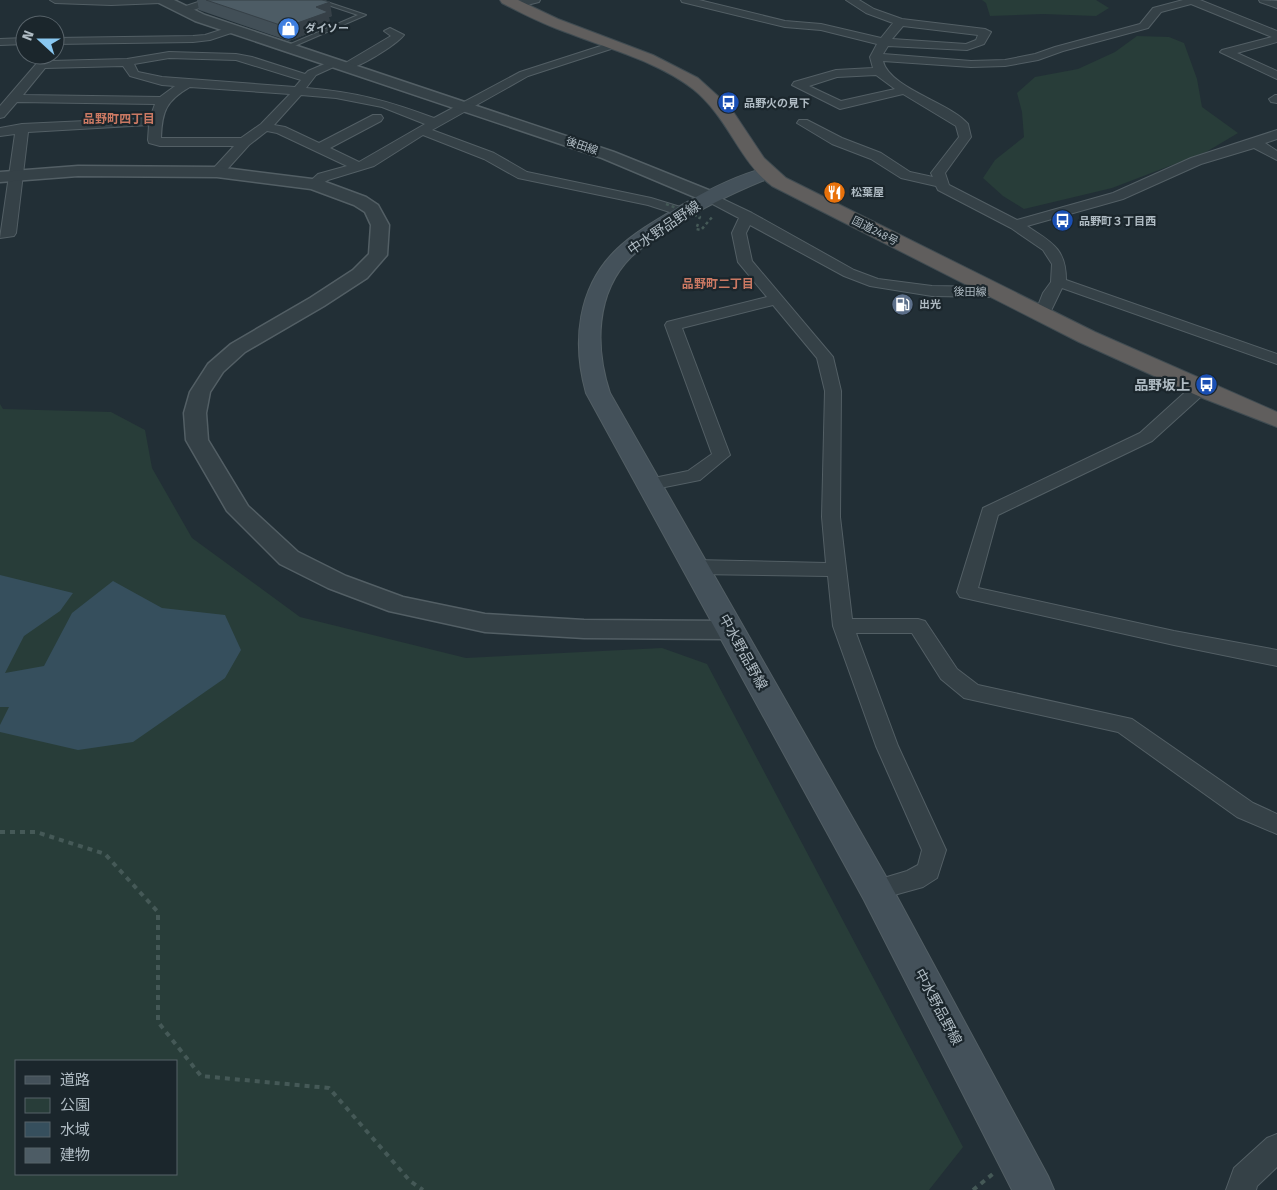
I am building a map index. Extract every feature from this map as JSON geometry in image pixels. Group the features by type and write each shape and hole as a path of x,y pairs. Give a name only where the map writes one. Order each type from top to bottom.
{"highway":[{"name":"国道248号","path":"511,2 667,68 704,90 733,121 766,173 778,182 1042,316 1199,389 1277,420"}],"main road":[{"name":"中水野品野線","path":"766,173 712,207 686,216 633,244 616,262 595,300 590,320 588,356 591,374 598,393 876,890 1034,1190"}],"street":[{"path":"55,0 111,2 162,0"},
{"name":"後田線","path":"162,0 233,29 608,154 712,207 747,216 849,273 875,283 932,291 992,292"},
{"path":"184,10 214,0"},
{"path":"511,2 535,0"},
{"path":"686,0 785,24 821,27 884,42 968,47 980,42 985,32 900,22 870,11 851,0"},
{"path":"876,56 971,64 1005,63 1038,57 1060,49 1144,26 1157,10 1192,0 1277,37"},
{"path":"1264,0 1277,5"},
{"path":"879,71 876,56 884,42 900,22"},
{"path":"65,44 193,39 233,29"},
{"path":"217,172 244,142 265,127 289,103 296,91 316,70 340,65 387,44 398,35 390,31"},
{"path":"1277,37 1226,52 1277,75"},
{"path":"0,42 15,41"},
{"path":"314,184 323,178 369,163 464,106 531,71 614,45"},
{"path":"65,64 127,62 169,55 236,57 307,78"},
{"path":"127,62 134,74 162,81 336,94 385,104 523,175 651,202 686,216"},
{"path":"0,114 42,65"},
{"path":"905,90 840,104 798,85 836,74 879,71 905,90 962,124 965,137 938,173 943,186 1016,225 1048,248 1059,264 1059,282 1051,293 1042,316"},
{"path":"188,83 159,105 154,140 160,142 244,142"},
{"path":"14,98 163,101"},
{"path":"320,148 376,118"},
{"path":"0,132 22,128 73,124 117,124 156,120"},
{"path":"803,123 837,141 876,156 906,175 942,183"},
{"path":"265,127 281,130 358,166"},
{"path":"0,234 9,233 8,176 22,128"},
{"path":"1016,225 1118,196 1196,161 1255,144 1277,134"},
{"path":"1255,144 1277,156"},
{"path":"8,176 127,171 217,172 314,184 352,197 372,209 380,225 378,255 360,274 317,302 238,348 215,368 200,392 195,413 197,440 239,511 289,558 337,582 398,605 485,623 612,630 730,630"},
{"path":"747,216 739,233 745,262 775,300 825,357 833,391 831,517 844,626 886,746 934,850 928,871 914,880 876,890"},
{"path":"1059,282 1277,359"},
{"path":"650,484 694,476 721,455 673,325 775,300"},
{"path":"1199,389 1146,437 990,512 967,592 1174,638 1277,658"},
{"path":"695,567 837,570"},
{"path":"844,626 918,626 949,674 972,692 1124,725 1245,810 1277,824"},
{"path":"1241,1190 1244,1178 1277,1148"}],"lane":[{"path":"288,47 363,15 316,0"}],"path":[{"path":"686,216 701,230 712,207"},
{"path":"686,216 700,218 686,216"},
{"path":"0,832 36,832 105,854 158,912 158,1022 201,1076 328,1088 410,1181 423,1190"}],"green space":[{"path":"982,0 1096,0 1109,8 1096,16 1043,14 990,16 986,3"},
{"path":"1137,36 1169,37 1184,43 1197,79 1202,107 1238,133 1206,152 1112,188 1024,209 1003,196 983,178 995,160 1024,137 1022,112 1017,93 1035,77 1078,69 1115,52"},
{"path":"0,404 3,409 111,412 145,430 152,468 192,538 300,617 466,658 662,648 707,664 963,1147 929,1190 0,1190"}],"water":[{"path":"0,575 73,593 60,611 24,636 5,673 44,666 72,613 113,581 162,608 225,615 241,650 225,678 133,742 78,750 0,732 0,725 9,707 0,707"}],"building":[{"path":"206,0 322,0 330,2 316,7 328,12 286,27"}],"place":[{"name":"ダイソー","path":"289,28"},
{"name":"品野火の見下","path":"728,103"},
{"name":"松葉屋","path":"835,192"},
{"name":"品野町３丁目西","path":"1063,221"},
{"name":"出光","path":"903,304"},
{"name":"品野坂上","path":"1206,385"}],"district":[{"name":"品野町四丁目","path":"119,119"},
{"name":"品野町二丁目","path":"718,284"}]}
